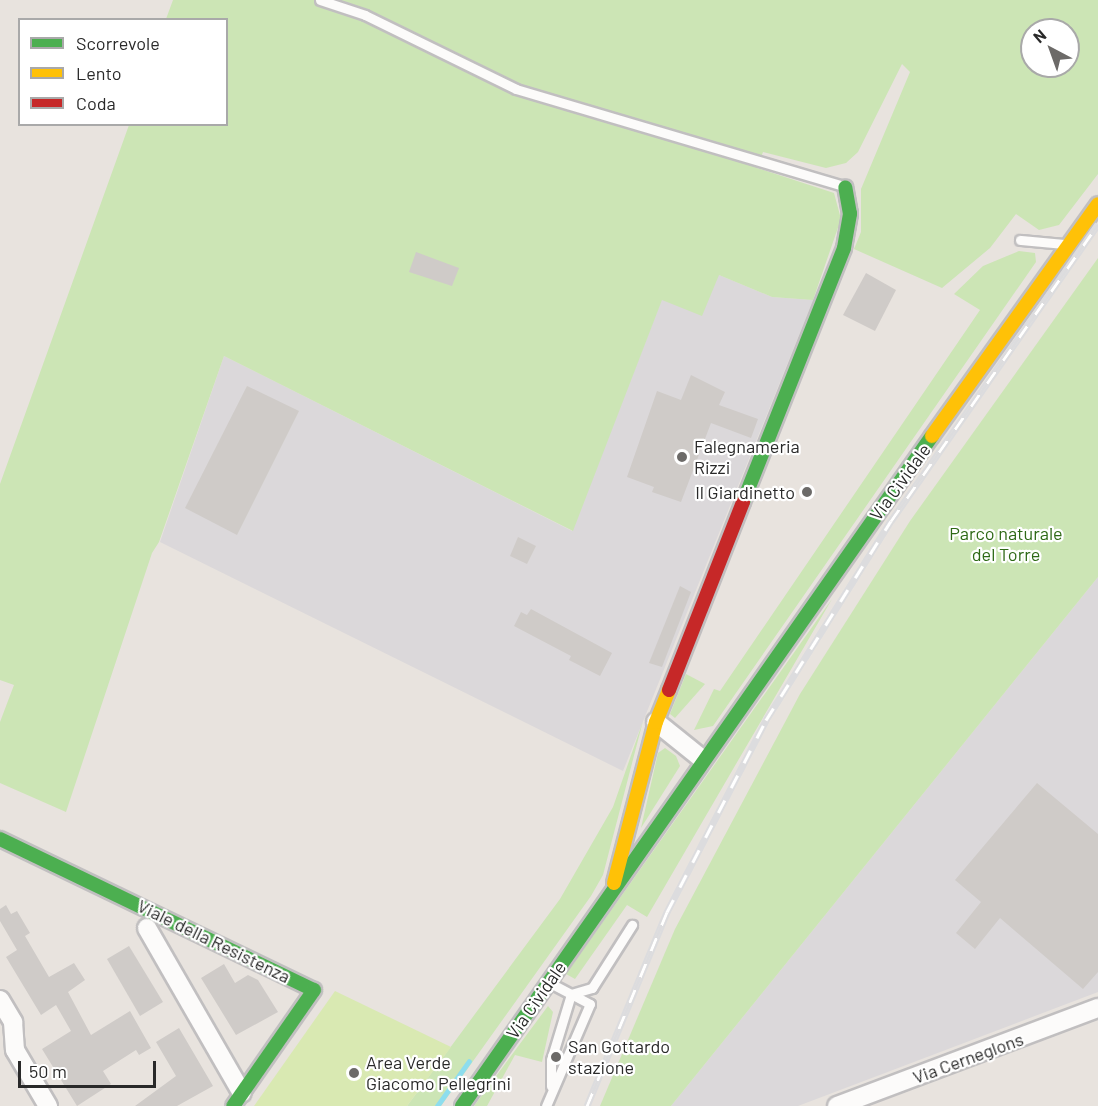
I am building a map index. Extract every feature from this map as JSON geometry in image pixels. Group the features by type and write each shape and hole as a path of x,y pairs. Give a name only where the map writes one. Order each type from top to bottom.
{"street":[{"name":"Via Cividale","path":"611,894 651,719 844,248 850,214 845,187"},
{"name":"Via Cividale","path":"462,1106 611,894 702,759 1098,204"},
{"path":"651,719 702,759"},
{"name":"Viale della Resistenza","path":"0,839 314,990 237,1099 147,928"},
{"path":"0,1000 13,1022 8,1046 48,1106"},
{"name":"Via Cerneglons","path":"837,1106 1098,1008"}],"lane":[{"path":"320,0 365,15 516,89 845,187"},
{"path":"1020,240 1069,245"},
{"path":"571,994 592,988 632,925"},
{"path":"546,1106 590,1004 549,982"},
{"path":"551,1092 551,1060 571,994"}],"shaded area":[{"path":"719,275 772,297 813,300 623,771 160,542 224,356 572,531 662,299"},
{"path":"1098,577 1098,992 798,1106 671,1106"}],"green space":[{"path":"173,0 1098,0 1098,174 1059,225 1039,230 1016,214 990,248 942,288 854,249 861,232 861,189 910,72 902,64 858,152 846,163 826,168 763,152 757,168 834,193 841,219 813,300 772,297 719,275 702,316 662,300 573,531 224,356 159,542 152,553 66,812 0,783 0,722 14,685 0,680 0,484 129,126 228,126 228,18 166,18"},
{"path":"1019,251 1035,253 1036,262 713,726 694,730 714,689 720,691 980,310 954,294 983,266"},
{"name":"Parco naturale del Torre","path":"1098,258 1098,577 671,1106 600,1106 675,929 800,694 910,521"},
{"path":"832,599 647,917 627,905 575,979 566,974"},
{"path":"686,674 705,684 675,718 670,714"},
{"path":"643,721 603,875 591,896 441,1106 407,1106 560,899 613,807"},
{"path":"665,748 676,756 680,766 641,828 658,753"},
{"name":"Area Verde Giacomo Pellegrini","path":"335,991 451,1047 407,1106 254,1106"},
{"path":"548,1006 553,1012 542,1062 515,1055 487,1106 474,1106"}],"building":[{"path":"416,252 459,268 452,286 409,272"},
{"path":"866,273 896,290 875,331 843,315"},
{"path":"691,375 725,392 719,405 758,419 751,438 711,423 681,502 652,492 654,487 627,477 657,391 681,400"},
{"path":"247,386 299,411 237,535 185,508"},
{"path":"518,537 536,546 527,564 510,556"},
{"path":"680,586 691,592 662,667 649,663"},
{"path":"531,609 612,653 600,676 569,660 571,656 514,626 521,612 527,615"},
{"path":"1037,783 1098,834 1098,972 1083,989 1000,918 975,949 956,933 981,902 955,880"},
{"path":"6,905 11,914 17,911 30,933 25,936 49,977 74,963 85,980 68,992 91,1035 130,1011 151,1048 139,1055 136,1050 103,1071 111,1084 77,1106 42,1049 71,1031 56,1005 41,1015 6,957 17,950 0,921 0,909"},
{"path":"129,946 163,1002 140,1016 107,959"},
{"path":"224,964 235,983 248,975 258,980 278,1012 236,1035 201,978"},
{"path":"179,1028 213,1086 177,1106 135,1106 176,1076 156,1042"}],"waterway":[{"path":"437,1106 469,1061"}],"railway":[{"path":"587,1106 667,912 766,720 891,521 1098,224"}],"traffic: fast":[{"path":"743,502 844,248 850,214 845,187"},
{"path":"462,1106 932,436"},
{"path":"0,839 314,990 233,1106"}],"traffic: slow":[{"path":"932,436 1098,204"},
{"path":"614,883 656,722 669,690"}],"traffic: jam":[{"path":"669,690 743,502"}],"place":[{"name":"Falegnameria Rizzi","path":"682,457"},
{"name":"Il Giardinetto","path":"807,492"},
{"name":"San Gottardo stazione","path":"556,1057"},
{"name":"Area Verde Giacomo Pellegrini","path":"354,1073"}]}
